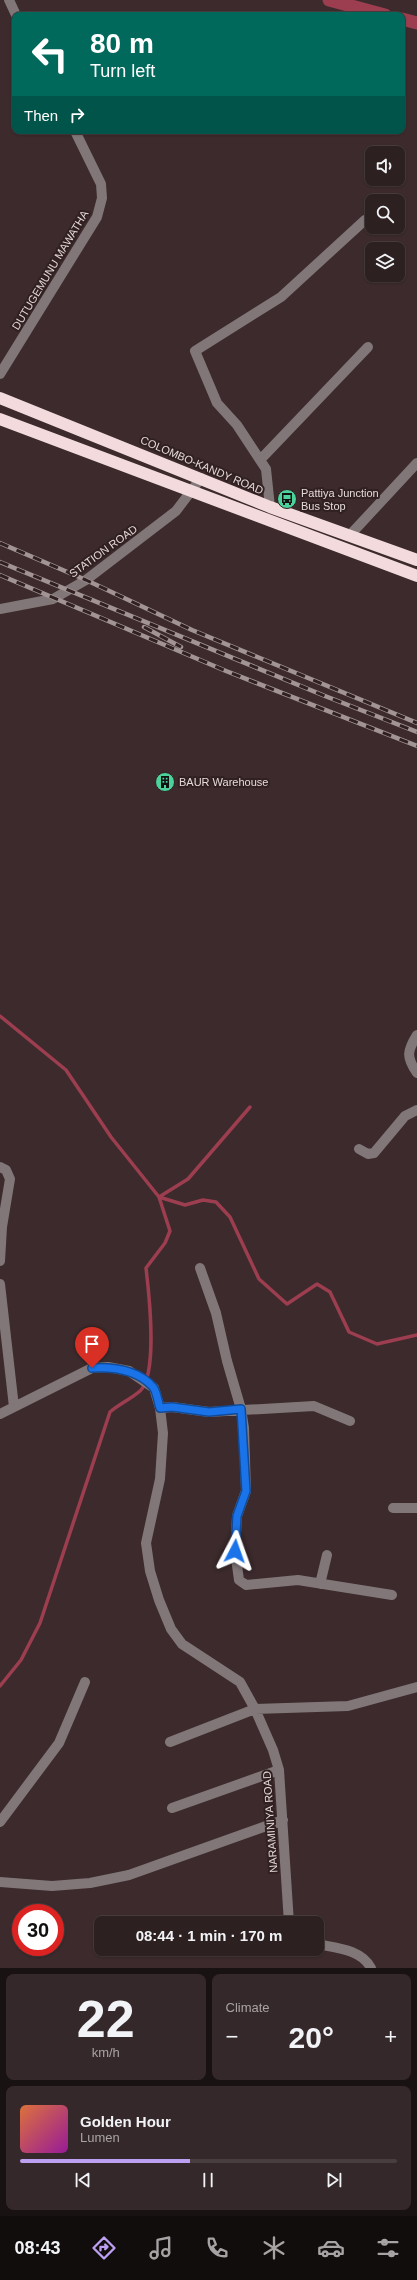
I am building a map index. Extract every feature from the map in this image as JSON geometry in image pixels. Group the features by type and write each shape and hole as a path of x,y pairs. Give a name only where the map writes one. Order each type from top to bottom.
{"highway":[{"name":"COLOMBO-KANDY ROAD","path":"0,398 270,507 417,560"},
{"path":"0,419 190,492 417,576"}],"street":[{"path":"9,0 15,12"},
{"name":"DUTUGEMUNU MAWATHA","path":"0,374 97,217 102,198 101,184 76,134"},
{"path":"270,507 266,469 237,425 217,403 194,352 281,297 365,220"},
{"path":"260,460 368,347"},
{"path":"350,535 417,463"},
{"name":"STATION ROAD","path":"0,609 53,598 86,580 176,511 201,478"},
{"path":"417,1035 409,1049 409,1055 417,1073"},
{"path":"359,1150 368,1154 374,1153 405,1116 417,1110"},
{"path":"0,1167 6,1170 10,1179 1,1240 0,1261"},
{"path":"200,1268 216,1313 227,1361 241,1409 246,1491 237,1516 235,1551 239,1580 246,1585 298,1580 392,1595"},
{"path":"0,1284 14,1407"},
{"name":"NARAMINIYA ROAD","path":"0,1414 92,1368 129,1371 154,1388 160,1408 163,1433 160,1479 146,1543 150,1572 171,1629 182,1644 240,1682 255,1709 273,1750 279,1770 283,1820 286,1916"},
{"path":"160,1408 172,1407 209,1412 314,1406 350,1421"},
{"path":"393,1508 417,1508"},
{"path":"320,1584 327,1555"},
{"path":"0,1822 59,1743 85,1682"},
{"path":"170,1742 255,1709 348,1706 417,1687"},
{"path":"172,1808 279,1770"},
{"path":"0,1882 52,1886 90,1883 129,1875 283,1820"},
{"path":"324,1946 356,1953 368,1962 371,1968"}],"waterway":[{"path":"329,0 374,12"},
{"path":"405,20 417,23"},
{"path":"0,1016 66,1070 111,1137 159,1197 170,1231 165,1243 146,1268 151,1332 151,1351 146,1382 140,1391 133,1397 117,1406 110,1412 40,1623 21,1660 0,1686"},
{"path":"159,1197 188,1179 250,1107"},
{"path":"159,1197 185,1205 203,1200 216,1202 230,1217 259,1279 287,1304 317,1284 330,1292 349,1332 377,1344 417,1335"}],"railway":[{"path":"0,543 86,580 192,630 417,723"},
{"path":"0,562 325,696 417,732"},
{"path":"0,575 226,671 417,746"},
{"path":"144,627 181,647"}],"place":[{"name":"Pattiya Junction Bus Stop","path":"287,499"},
{"name":"BAUR Warehouse","path":"165,782"}],"route":[{"path":"92,1368 108,1367 129,1371 154,1388 160,1408 172,1407 209,1412 241,1409 244,1428 246,1491 237,1516 235,1551"}]}
